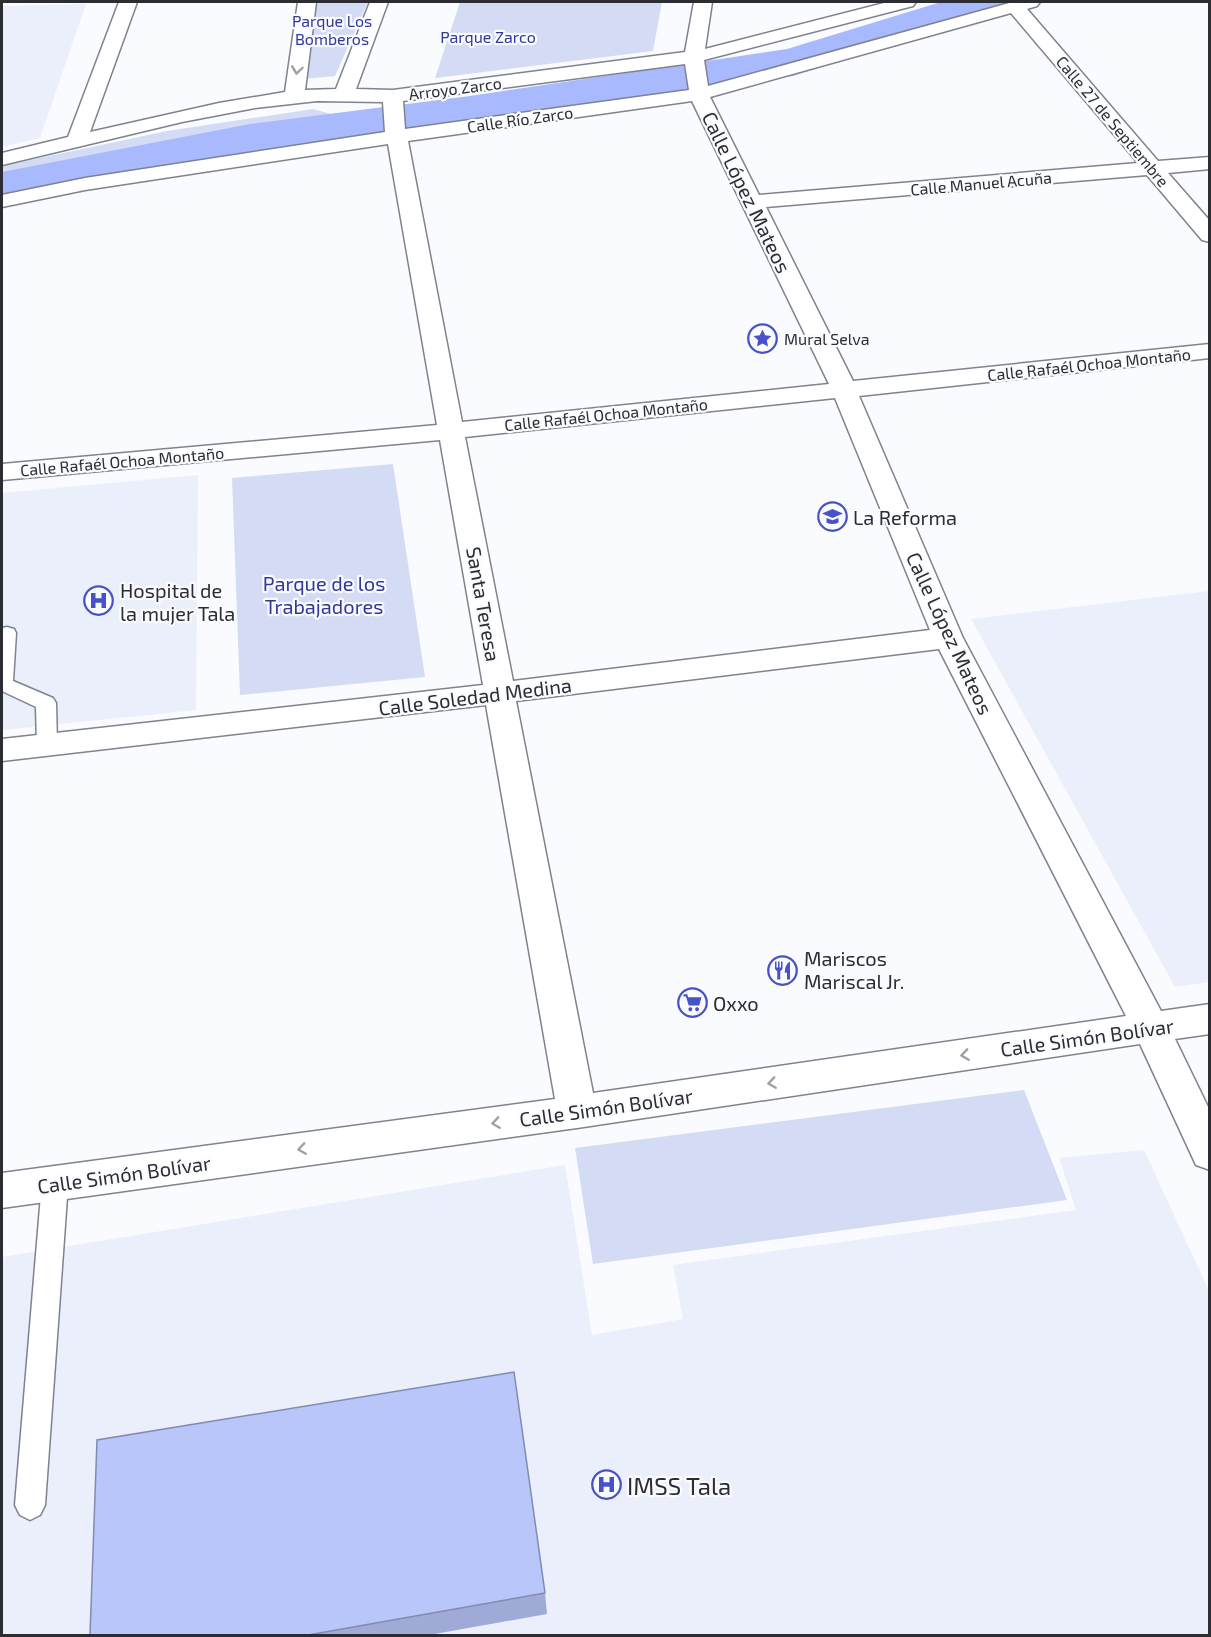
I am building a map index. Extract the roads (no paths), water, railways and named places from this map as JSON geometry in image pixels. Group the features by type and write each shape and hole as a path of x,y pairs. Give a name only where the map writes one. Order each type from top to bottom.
{"street":[{"path":"76,142 128,2"},
{"path":"294,97 307,2"},
{"path":"344,94 379,2"},
{"path":"697,76 703,2"},
{"name":"Arroyo Zarco","path":"2,159 208,111 294,97 344,94 394,119 697,76 907,2"},
{"name":"Calle Río Zarco","path":"2,201 394,119 697,76 1023,4"},
{"name":"Calle 27 de Septiembre","path":"1023,4 1209,236"},
{"name":"Calle López Mateos","path":"697,76 752,202 844,389 948,638 1151,1028 1209,1153"},
{"name":"Santa Teresa","path":"394,119 578,1112"},
{"name":"Calle Manuel Acuña","path":"752,202 1209,163"},
{"name":"Calle Rafaél Ochoa Montaño","path":"2,472 452,431 1209,351"},
{"name":"Calle Soledad Medina","path":"2,750 500,693 948,638"},
{"name":"Calle Simón Bolívar","path":"2,1191 578,1112 1209,1019"}],"lane":[{"path":"7,633 3,680 5,686 46,703 47,745"},
{"path":"30,1505 55,1183"}],"waterway":[{"path":"2,188 250,139 470,111 793,62 986,2"}],"place":[{"name":"Mural Selva","path":"763,338"},
{"name":"La Reforma","path":"832,517"},
{"name":"Hospital de la mujer Tala","path":"99,601"},
{"name":"Mariscos Mariscal Jr.","path":"783,970"},
{"name":"Oxxo","path":"692,1003"},
{"name":"IMSS Tala","path":"606,1485"}],"park label":[{"name":"Parque Los Bomberos","path":"332,29"},
{"name":"Parque Zarco","path":"488,36"},
{"name":"Parque de los Trabajadores","path":"324,594"}]}
